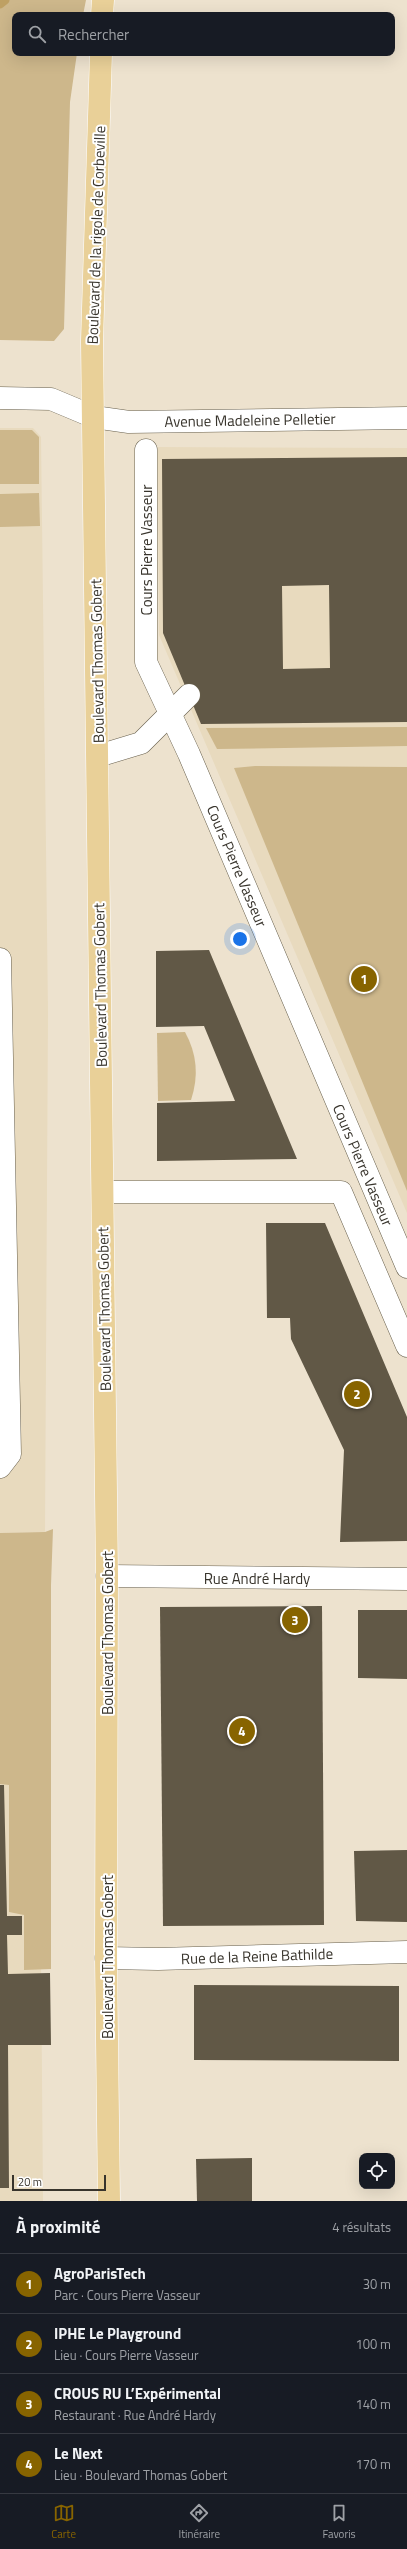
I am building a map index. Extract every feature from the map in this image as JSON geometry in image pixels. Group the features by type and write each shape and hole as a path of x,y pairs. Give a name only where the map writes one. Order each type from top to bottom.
{"main road":[{"path":"102,0 102,12"},
{"name":"Boulevard de la rigole de Corbeville","path":"94,417 92,341 101,56"},
{"name":"Boulevard Thomas Gobert","path":"94,417 107,1576 106,1958 109,2201"}],"street":[{"name":"Avenue Madeleine Pelletier","path":"0,398 51,399 94,417 129,422 407,418"},
{"name":"Cours Pierre Vasseur","path":"146,450 146,662 171,713 407,1267"},
{"path":"98,756 141,743 189,695"},
{"path":"0,959 10,1454 0,1467"},
{"path":"103,1192 341,1192 407,1346"},
{"name":"Rue André Hardy","path":"107,1576 407,1579"},
{"name":"Rue de la Reine Bathilde","path":"106,1958 158,1959 407,1952"}],"shaded area":[{"path":"0,0 86,0 84,12 12,12 12,56 77,56 70,102 64,329 54,341 0,340"},
{"path":"0,428 33,428 41,437 48,1013 45,1532 0,1533"},
{"path":"0,430 32,430 39,437 39,484 0,484"},
{"path":"158,447 407,448 407,1213 159,635"},
{"path":"39,493 40,526 0,527 0,494"},
{"path":"407,727 407,746 217,749 206,728"},
{"path":"255,766 407,767 407,1191 234,768"},
{"path":"185,1032 192,1049 196,1065 194,1091 191,1100 158,1101 157,1033"},
{"path":"53,1529 51,1585 51,1969 24,1970 24,1915 9,1912 9,1785 0,1784 0,1533 45,1532"},
{"path":"38,1585 43,2201 0,2201 0,1586"}],"building":[{"path":"407,457 407,722 201,724 163,633 162,459","holes":["329,585 330,668 283,669 282,586"]},
{"path":"209,950 297,1159 157,1161 157,1103 235,1101 204,1026 156,1027 156,951"},
{"path":"266,1223 325,1223 407,1417 407,1541 340,1542 344,1450 291,1339 290,1318 267,1318"},
{"path":"322,1606 324,1925 163,1926 160,1607"},
{"path":"358,1610 407,1610 407,1679 358,1678"},
{"path":"0,1785 4,1785 7,1916 22,1916 22,1935 7,1935 8,1974 50,1973 51,2045 8,2045 9,2188 0,2188"},
{"path":"407,1850 407,1922 356,1921 354,1851"},
{"path":"194,1985 399,1986 399,2061 194,2060"},
{"path":"252,2158 252,2201 197,2201 196,2159"}],"waterway":[{"path":"0,4 5,0"}],"place":[{"name":"AgroParisTech","path":"364,979"},
{"name":"IPHE Le Playground","path":"357,1394"},
{"name":"CROUS RU L’Expérimental","path":"295,1620"},
{"name":"Le Next","path":"242,1731"}]}
